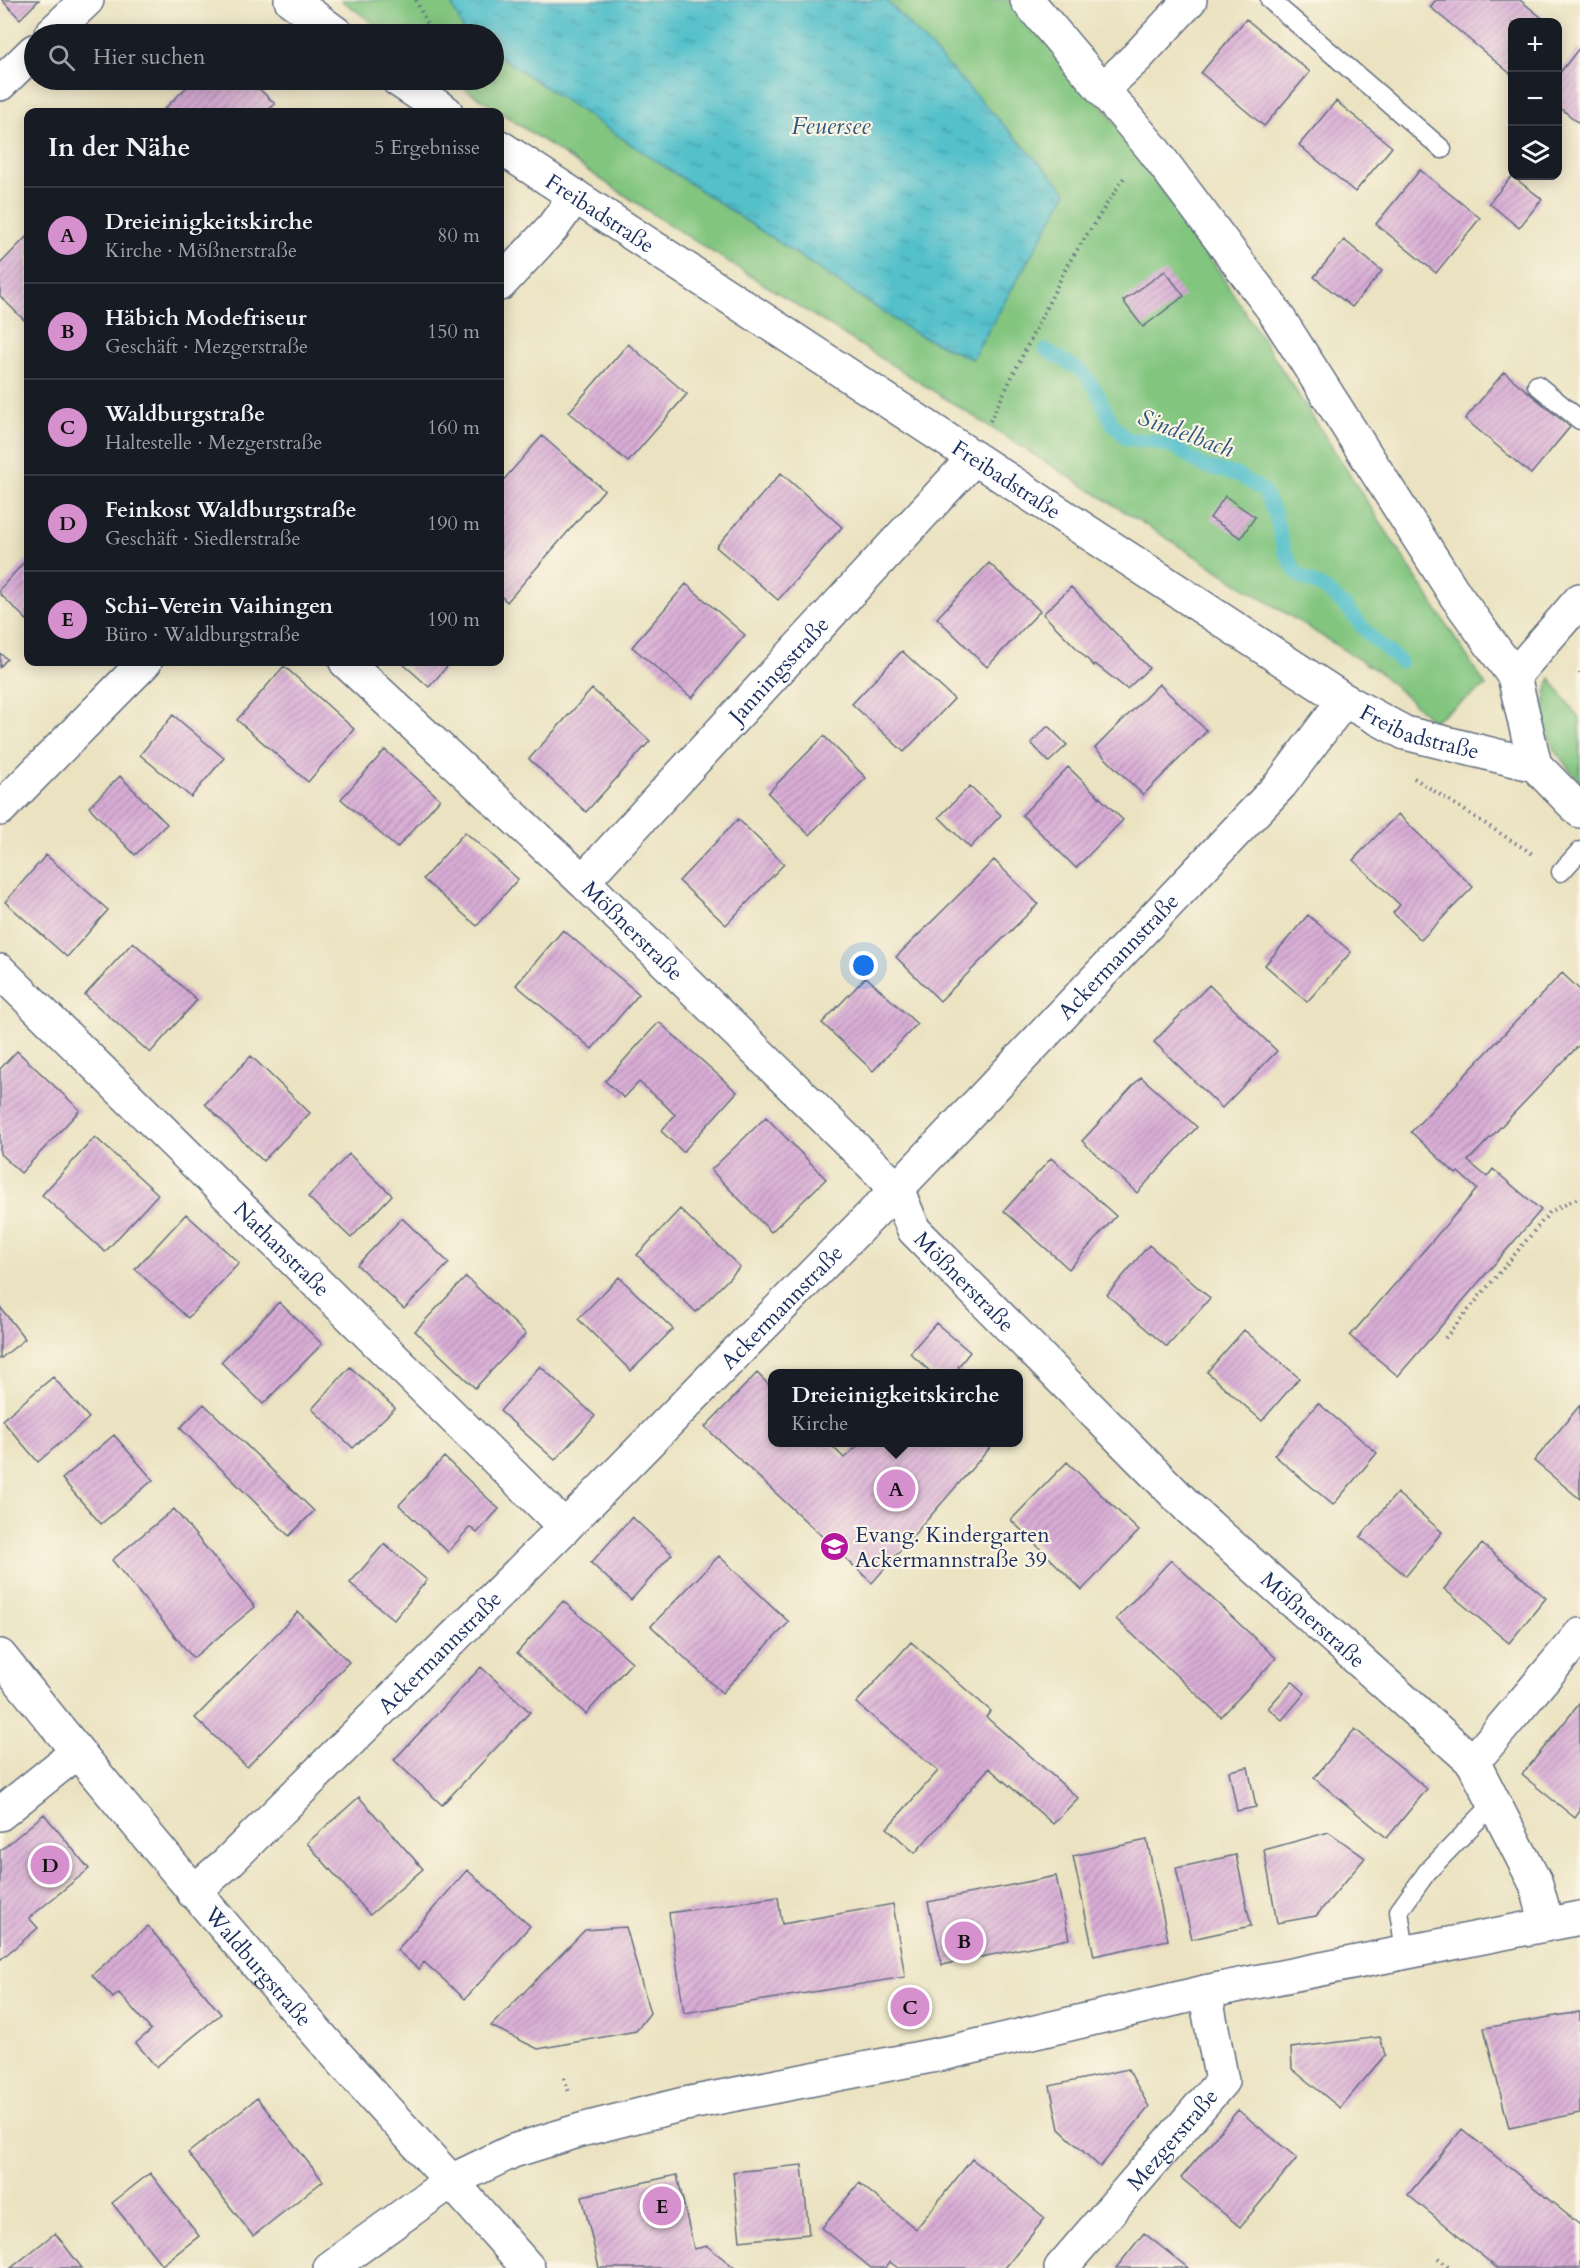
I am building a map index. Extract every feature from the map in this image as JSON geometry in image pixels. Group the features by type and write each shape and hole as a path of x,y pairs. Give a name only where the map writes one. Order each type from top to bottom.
{"street":[{"path":"62,24 87,0"},
{"path":"291,0 324,24"},
{"path":"1027,0 1152,148 1272,308 1456,596 1514,676 1535,765 1580,811"},
{"path":"1103,88 1137,57 1190,0"},
{"path":"0,84 24,61"},
{"path":"413,90 440,108"},
{"name":"Freibadstraße","path":"504,150 1344,700 1405,733 1535,765"},
{"path":"504,280 553,227 575,196"},
{"name":"Janningsstraße","path":"583,881 974,458"},
{"path":"1514,676 1580,600"},
{"path":"0,809 141,666"},
{"name":"Mößnerstraße","path":"350,666 583,881 897,1190 914,1230 1190,1509 1473,1762 1536,1884 1547,1924"},
{"name":"Ackermannstraße","path":"193,1892 227,1863 565,1527 897,1190 1281,784 1344,700"},
{"name":"Nathanstraße","path":"0,971 565,1527"},
{"path":"1473,1762 1580,1635"},
{"name":"Waldburgstraße","path":"0,1656 193,1892 284,1997 528,2268"},
{"path":"0,1814 77,1752"},
{"path":"330,2268 451,2181 513,2151 638,2115 951,2052 1205,1992 1580,1918"},
{"name":"Mezgerstraße","path":"1061,2268 1222,2081 1205,1992"}],"lane":[{"path":"1270,0 1442,149"},
{"path":"1537,385 1580,420"},
{"path":"1561,872 1580,851"},
{"path":"1405,1952 1399,1911 1427,1872 1494,1803"}],"path":[{"path":"416,0 427,24"},
{"path":"974,458 999,398 1068,264 1119,183 1152,148"},
{"path":"1409,775 1561,872"},
{"path":"1445,1338 1550,1212 1580,1197"},
{"path":"1438,2258 1449,2268"}],"green space":[{"path":"341,0 450,0 461,24 374,24"},
{"path":"886,0 1014,0 1103,106 1214,264 1486,686 1433,721 1379,672 665,222 504,115 504,108 494,108 467,90 504,90 504,60 915,333 972,359 1066,192"},
{"path":"1550,678 1580,720 1580,782 1553,747 1548,735 1544,709"}],"water":[{"name":"Feuersee","path":"450,0 886,0 1067,192 972,359 915,333 504,60 504,24 461,24"}],"building":[{"path":"2,0 39,0 20,19"},
{"path":"1436,0 1520,0 1542,18 1508,18 1508,72 1430,7"},
{"path":"1246,19 1310,72 1264,126 1201,73"},
{"path":"1580,47 1580,124 1562,109 1562,70"},
{"path":"184,90 260,90 275,104 270,108 165,108"},
{"path":"1336,101 1392,147 1355,192 1299,145"},
{"path":"1420,170 1480,218 1436,273 1376,224"},
{"path":"1509,180 1517,180 1542,199 1519,228 1489,203"},
{"path":"24,239 24,320 0,296 0,264"},
{"path":"1344,240 1382,271 1352,307 1314,277"},
{"path":"1165,271 1184,296 1143,327 1123,301"},
{"path":"628,344 687,394 628,462 569,412"},
{"path":"1504,372 1570,427 1531,474 1465,419"},
{"path":"542,436 604,490 507,602 504,599 504,479"},
{"path":"781,473 842,527 778,600 716,547"},
{"path":"1225,496 1255,517 1241,538 1210,518"},
{"path":"24,562 24,617 0,594 0,589"},
{"path":"989,563 1040,611 987,667 937,618"},
{"path":"686,584 745,635 692,698 632,647"},
{"path":"1071,587 1149,668 1127,689 1095,664 1094,666 1043,614"},
{"path":"902,651 954,699 904,752 852,704"},
{"path":"0,653 7,659 0,667"},
{"path":"284,666 354,729 308,782 237,720"},
{"path":"405,666 447,666 429,687"},
{"path":"1159,684 1207,731 1143,795 1095,748"},
{"path":"592,689 650,741 586,812 529,759"},
{"path":"173,715 224,758 191,797 140,755"},
{"path":"1048,726 1067,745 1049,762 1031,743"},
{"path":"824,736 866,778 809,835 768,793"},
{"path":"385,750 440,799 397,848 341,799"},
{"path":"1068,767 1123,820 1076,868 1022,815"},
{"path":"120,776 167,824 135,855 89,807"},
{"path":"970,786 1001,815 970,848 939,817"},
{"path":"1398,814 1473,887 1421,940 1393,913 1400,905 1353,860"},
{"path":"738,819 784,864 726,925 679,881"},
{"path":"465,832 518,879 477,926 423,879"},
{"path":"46,855 108,910 67,957 5,902"},
{"path":"994,860 1038,904 940,1001 896,957"},
{"path":"1308,915 1351,952 1307,1002 1265,965"},
{"path":"563,930 639,994 592,1049 516,985"},
{"path":"133,942 197,1000 150,1053 85,995"},
{"path":"1562,973 1580,990 1580,1044 1468,1161 1487,1177 1493,1169 1541,1210 1398,1376 1350,1336 1477,1189 1458,1172 1456,1174 1411,1132"},
{"path":"866,977 917,1024 873,1071 822,1023"},
{"path":"1209,985 1277,1051 1222,1108 1154,1042"},
{"path":"659,1022 737,1092 683,1152 661,1131 675,1115 660,1100 639,1082 624,1098 605,1081"},
{"path":"17,1051 80,1110 21,1173 0,1154 0,1069"},
{"path":"251,1056 310,1113 263,1161 205,1104"},
{"path":"1141,1077 1197,1127 1137,1193 1082,1141"},
{"path":"766,1117 826,1179 771,1232 711,1170"},
{"path":"95,1137 158,1194 105,1252 42,1195"},
{"path":"349,1154 392,1195 351,1238 308,1197"},
{"path":"1051,1158 1116,1216 1069,1269 1004,1211"},
{"path":"680,1209 740,1267 696,1312 637,1255"},
{"path":"186,1214 239,1263 188,1318 135,1269"},
{"path":"402,1218 449,1263 404,1309 357,1265"},
{"path":"1149,1245 1210,1298 1167,1347 1107,1295"},
{"path":"466,1277 526,1334 475,1388 415,1331"},
{"path":"619,1277 673,1329 631,1371 578,1319"},
{"path":"279,1302 322,1344 263,1404 221,1362"},
{"path":"0,1307 25,1339 0,1359"},
{"path":"936,1323 970,1352 958,1367 960,1369 928,1369 910,1353"},
{"path":"1244,1330 1299,1378 1262,1421 1207,1372"},
{"path":"540,1366 595,1416 555,1460 500,1411"},
{"path":"350,1367 395,1408 353,1448 312,1409"},
{"path":"757,1373 768,1384 768,1447 833,1447 844,1458 856,1447 991,1447 872,1583 705,1427"},
{"path":"53,1377 89,1418 38,1462 2,1420"},
{"path":"1318,1403 1377,1453 1333,1505 1274,1455"},
{"path":"204,1404 314,1511 289,1536 180,1428"},
{"path":"1580,1405 1580,1499 1534,1461"},
{"path":"114,1435 153,1480 101,1524 62,1479"},
{"path":"444,1457 499,1509 477,1533 470,1527 448,1552 399,1505"},
{"path":"1067,1462 1139,1531 1082,1590 1011,1520"},
{"path":"1397,1493 1442,1532 1406,1576 1360,1537"},
{"path":"174,1509 255,1607 193,1658 112,1560"},
{"path":"632,1517 672,1554 631,1600 591,1563"},
{"path":"384,1544 427,1580 394,1620 350,1583"},
{"path":"1482,1544 1546,1598 1509,1643 1444,1589"},
{"path":"719,1556 789,1622 722,1693 651,1626"},
{"path":"1171,1560 1276,1658 1221,1717 1116,1619"},
{"path":"563,1601 632,1662 586,1714 517,1653"},
{"path":"298,1612 349,1662 247,1767 195,1718"},
{"path":"911,1642 991,1711 986,1717 1078,1798 1053,1824 989,1768 915,1853 887,1828 938,1771 856,1703"},
{"path":"481,1667 530,1712 442,1805 394,1760"},
{"path":"1292,1681 1305,1693 1282,1720 1268,1708"},
{"path":"1580,1703 1580,1811 1575,1818 1522,1775"},
{"path":"1355,1729 1427,1789 1387,1838 1314,1778"},
{"path":"1248,1767 1256,1807 1237,1811 1229,1771"},
{"path":"359,1797 423,1869 370,1915 307,1843"},
{"path":"44,1814 89,1869 29,1918 38,1928 0,1960 0,1851"},
{"path":"1329,1832 1365,1858 1316,1916 1277,1923 1264,1850"},
{"path":"1147,1840 1168,1940 1094,1956 1073,1856"},
{"path":"1236,1855 1251,1926 1192,1939 1176,1868"},
{"path":"467,1870 530,1926 465,1999 424,1962 418,1969 397,1950"},
{"path":"1056,1876 1069,1939 942,1965 928,1902"},
{"path":"778,1897 782,1924 893,1904 905,1977 684,2013 669,1913"},
{"path":"148,1926 221,2014 156,2067 136,2043 151,2030 119,1993 113,1998 92,1975"},
{"path":"626,1927 650,2013 636,2031 538,2049 491,2026 585,1930"},
{"path":"1580,2012 1580,2113 1509,2128 1484,2028"},
{"path":"1380,2037 1385,2055 1340,2108 1292,2069 1291,2048"},
{"path":"1128,2069 1149,2107 1100,2167 1059,2129 1050,2086"},
{"path":"257,2098 323,2181 253,2236 188,2153"},
{"path":"1238,2110 1297,2158 1240,2227 1181,2178"},
{"path":"1462,2129 1580,2225 1580,2268 1497,2268 1408,2195"},
{"path":"972,2159 1045,2218 1005,2268 898,2268 890,2262 885,2268 871,2268 822,2228 859,2183 916,2229"},
{"path":"802,2165 809,2234 740,2241 733,2172"},
{"path":"150,2173 199,2236 162,2265 112,2203"},
{"path":"677,2175 694,2249 707,2246 735,2268 599,2268 582,2196"},
{"path":"55,2233 82,2268 11,2268"},
{"path":"1144,2233 1188,2268 1116,2268"}],"waterway":[{"name":"Sindelbach","path":"1046,350 1082,371 1097,392 1112,423 1127,439 1152,441 1176,448 1203,466 1238,475 1263,490 1275,514 1284,550 1298,575 1325,589 1348,609 1370,636 1401,662"}],"place":[{"name":"Dreieinigkeitskirche","path":"896,1489"},
{"name":"Evang. Kindergarten Ackermannstraße 39","path":"834,1547"},
{"name":"Feinkost Waldburgstraße","path":"50,1865"},
{"name":"Häbich Modefriseur","path":"964,1941"},
{"name":"Waldburgstraße","path":"910,2007"},
{"name":"Schi-Verein Vaihingen","path":"662,2206"}]}
